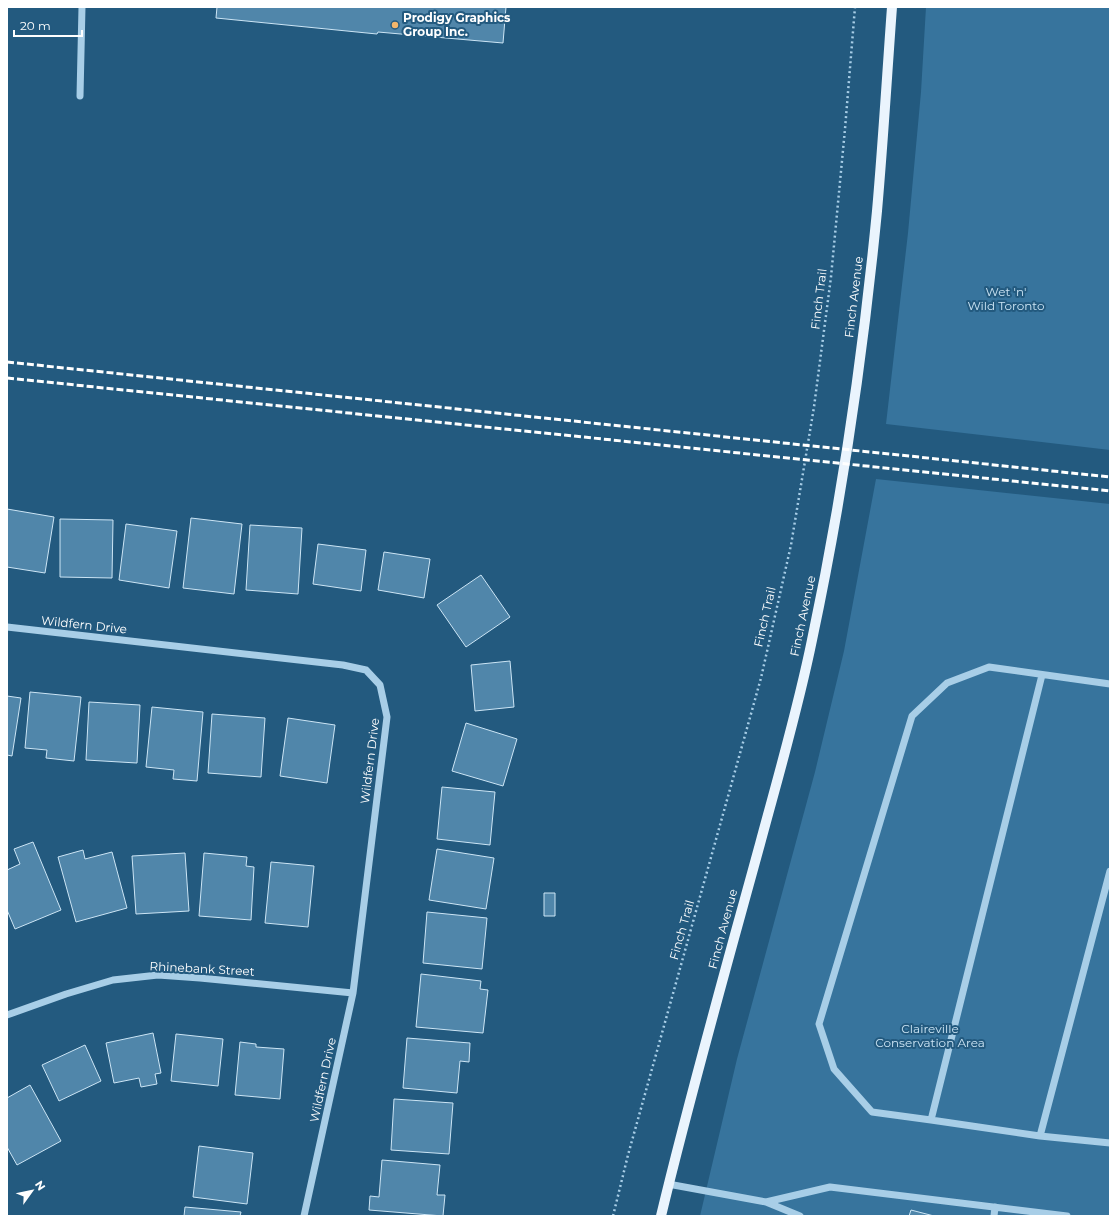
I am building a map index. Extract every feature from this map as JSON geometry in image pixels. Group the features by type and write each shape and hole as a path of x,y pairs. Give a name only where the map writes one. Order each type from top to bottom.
{"main road":[{"name":"Finch Avenue","path":"661,1216 668,1184 787,743 812,641 846,450 866,305 882,144 892,7"}],"street":[{"path":"80,96 82,7"},
{"name":"Wildfern Drive","path":"7,627 342,665 366,670 380,685 387,717 353,993 304,1216"},
{"path":"1110,684 989,667 947,683 912,716 819,1024 834,1069 872,1112 1040,1136 1110,1143"},
{"path":"931,1120 1042,675"},
{"path":"1040,1136 1110,871"},
{"name":"Rhinebank Street","path":"7,1015 66,994 113,980 158,975 207,978 353,993"},
{"path":"668,1184 766,1202 800,1216"},
{"path":"766,1202 830,1187 1067,1216"},
{"path":"994,1216 995,1207"}],"path":[{"name":"Finch Trail","path":"613,1216 628,1155 761,678 791,545 814,407 831,277 855,7"}],"green space":[{"name":"Wet 'n' Wild Toronto","path":"926,7 1110,7 1110,450 886,424 908,233 921,92"},
{"name":"Claireville Conservation Area","path":"876,479 1110,504 1110,1216 700,1216 737,1059 815,772 844,651"}],"building":[{"name":"Prodigy Graphics Group Inc.","path":"217,7 506,7 503,43 378,32 377,34 216,18"},
{"path":"7,509 54,517 45,573 7,567"},
{"path":"191,518 242,524 234,594 183,588"},
{"path":"60,519 113,520 112,578 60,577"},
{"path":"126,524 177,531 169,588 119,580"},
{"path":"250,525 302,528 298,594 246,590"},
{"path":"318,544 366,550 361,591 313,584"},
{"path":"384,552 430,559 424,598 378,590"},
{"path":"481,575 510,617 466,647 437,605"},
{"path":"510,661 514,707 475,711 471,665"},
{"path":"30,692 81,697 74,761 46,758 47,750 25,748"},
{"path":"7,696 21,698 12,756 7,755"},
{"path":"89,702 140,705 137,763 86,760"},
{"path":"152,707 203,712 197,781 173,779 174,770 146,767"},
{"path":"212,714 265,718 261,777 208,773"},
{"path":"288,718 335,725 327,783 280,776"},
{"path":"466,723 517,739 503,786 452,771"},
{"path":"442,787 495,792 490,845 437,839"},
{"path":"33,842 61,910 15,929 7,910 7,870 20,864 14,849"},
{"path":"437,849 494,858 486,909 429,900"},
{"path":"83,850 85,859 112,852 127,908 76,922 58,857"},
{"path":"185,853 189,911 136,914 132,856"},
{"path":"204,853 247,857 246,866 254,867 251,920 199,916"},
{"path":"271,862 314,866 308,927 265,923"},
{"path":"544,893 555,893 555,916 544,916"},
{"path":"427,912 487,918 482,969 423,963"},
{"path":"421,974 481,981 480,989 488,990 483,1033 416,1027"},
{"path":"153,1033 161,1073 155,1074 157,1084 141,1087 139,1078 114,1083 106,1043"},
{"path":"176,1034 223,1039 218,1086 171,1081"},
{"path":"407,1038 470,1043 469,1062 460,1061 457,1093 403,1088"},
{"path":"240,1042 256,1044 256,1047 284,1049 280,1099 235,1095"},
{"path":"85,1045 101,1081 59,1101 42,1065"},
{"path":"30,1085 61,1141 17,1165 7,1147 7,1098"},
{"path":"394,1099 453,1103 449,1154 391,1150"},
{"path":"199,1146 253,1153 247,1204 193,1197"},
{"path":"382,1160 440,1165 437,1195 445,1195 443,1216 369,1210 370,1196 379,1197"},
{"path":"185,1207 241,1212 240,1216 184,1216"},
{"path":"911,1210 934,1216 909,1216"}],"railway":[{"path":"7,362 1110,477"},
{"path":"7,378 1110,491"}],"place":[{"name":"Prodigy Graphics Group Inc.","path":"395,25"}]}
